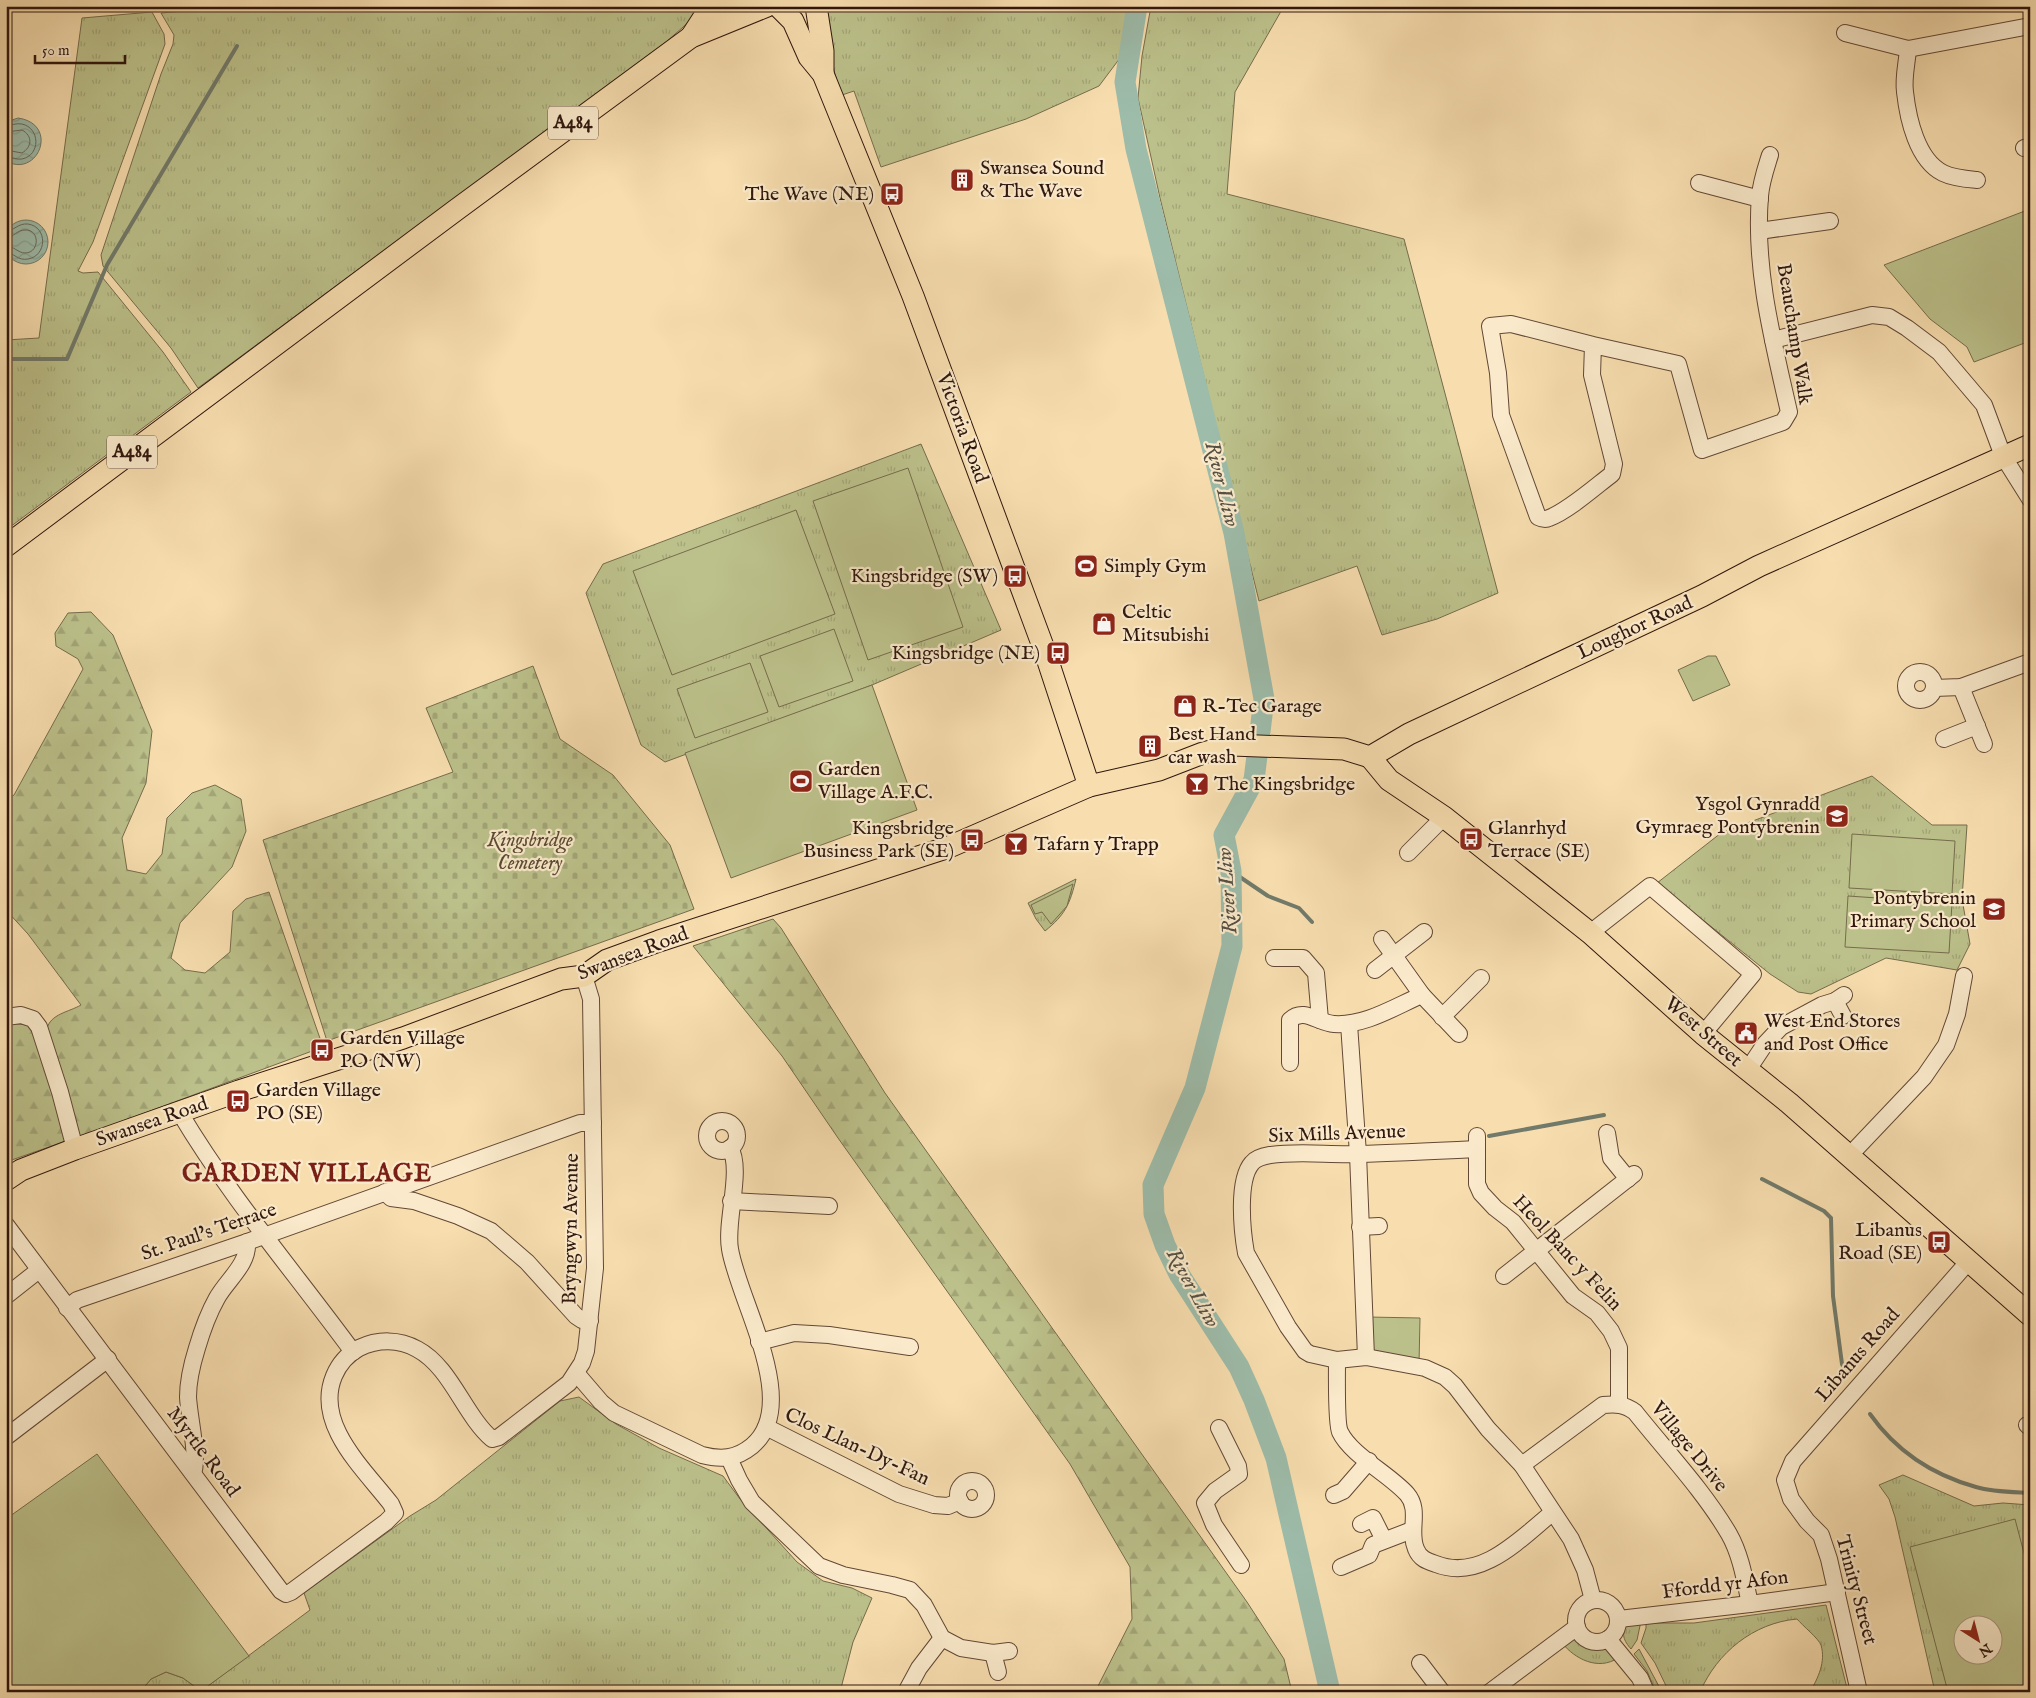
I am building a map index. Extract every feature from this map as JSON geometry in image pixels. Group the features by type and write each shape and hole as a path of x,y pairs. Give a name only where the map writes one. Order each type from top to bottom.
{"main road":[{"name":"A484","path":"691,37 704,17 716,6"},
{"name":"A484","path":"6,546 691,37 767,6"},
{"name":"Victoria Road","path":"778,6 793,21 809,57 823,74 913,296 1044,649 1090,786"},
{"name":"Victoria Road","path":"816,6 823,74"},
{"name":"Loughor Road","path":"1370,757 1409,734 1702,596 1759,566 2030,445"},
{"name":"Swansea Road","path":"6,1180 21,1170 75,1149 238,1092 403,1038 552,982 584,976 607,960 659,941 949,847 1090,786 1159,770 1232,745 1344,749 1370,757"},
{"name":"West Street","path":"1370,757 1389,780 1444,817 1590,933 1703,1034 1789,1104 2030,1315"}],"street":[{"path":"1845,33 1908,49 2030,26"},
{"path":"1908,49 1905,90 1916,140 1921,152 1925,158 1943,173 1958,178 1977,180"},
{"name":"Beauchamp Walk","path":"1593,345 1592,374 1614,464 1612,474 1558,513 1547,519 1542,519 1538,517 1501,415 1498,373 1490,326 1511,324 1678,364 1702,450 1782,422 1788,412 1767,311 1758,243 1760,199 1770,155"},
{"path":"1699,183 1760,199"},
{"path":"1759,231 1830,221"},
{"path":"1773,340 1872,315 1889,318 1907,328 1939,352 1958,372 1984,405 2003,456 2030,499"},
{"path":"1934,688 1961,687 2030,662"},
{"path":"1961,687 1984,744"},
{"path":"1944,739 1977,726"},
{"path":"1408,853 1444,817"},
{"path":"1590,933 1650,886 1753,974 1703,1034"},
{"path":"1375,970 1424,932"},
{"path":"1382,939 1422,995 1459,1034"},
{"path":"1274,958 1303,958 1316,973 1320,1020"},
{"name":"Bryngwyn Avenue","path":"353,1352 366,1345 383,1341 398,1342 416,1349 431,1358 492,1439 498,1437 559,1393 577,1374 586,1351 595,1268 591,999 584,976"},
{"path":"1849,1156 1924,1077 1946,1045 1957,1014 1964,976"},
{"path":"1442,1017 1481,978"},
{"path":"1290,1063 1290,1020 1294,1016 1305,1014 1331,1024 1349,1024 1370,1019 1422,995"},
{"path":"1747,1071 1765,1044 1781,1027 1822,1005 1840,1004"},
{"path":"6,1016 21,1015 33,1018 39,1027 60,1092 75,1149"},
{"path":"1349,1024 1358,1154 1366,1357"},
{"path":"180,1113 192,1134 265,1235 353,1352"},
{"name":"St. Paul's Terrace","path":"67,1308 77,1300 247,1242 580,1123 593,1123"},
{"path":"1504,1276 1631,1177 1611,1158 1607,1133"},
{"name":"Six Mills Avenue","path":"1477,1142 1358,1154 1289,1154 1259,1158 1252,1162 1246,1174 1243,1190 1246,1252 1254,1269 1305,1351 1310,1354 1337,1360 1366,1357 1425,1368 1445,1377 1455,1386 1488,1429 1522,1465 1570,1539 1586,1570 1593,1600"},
{"name":"Heol Banc y Felin","path":"1477,1142 1476,1184 1481,1193 1495,1208 1513,1222 1573,1296 1598,1313 1611,1332 1619,1348 1619,1403"},
{"path":"577,1374 601,1402 614,1413 702,1455 713,1458 729,1458 755,1444 766,1427 769,1415 771,1384 730,1247 731,1201 735,1160 730,1148"},
{"path":"385,1192 391,1198 414,1202 458,1216 491,1231 527,1262 576,1316 590,1321"},
{"path":"731,1201 829,1206"},
{"name":"Myrtle Road","path":"6,1225 281,1591 286,1594 307,1581 386,1522 395,1513 391,1504 343,1443 331,1417 329,1400 333,1380 341,1364 353,1352"},
{"path":"1360,1227 1379,1226"},
{"path":"193,1473 196,1464 188,1395 190,1376 205,1322 218,1297 246,1256 247,1242"},
{"name":"Libanus Road","path":"1785,1480 1793,1461 1969,1261"},
{"path":"6,1296 39,1270"},
{"path":"759,1342 794,1333 900,1340"},
{"path":"6,1437 108,1359"},
{"path":"1337,1360 1339,1431 1349,1445 1407,1494 1412,1502 1414,1511 1413,1540 1416,1551 1422,1559 1442,1566 1459,1568 1475,1566 1495,1558 1552,1513"},
{"name":"Village Drive","path":"1522,1465 1603,1405 1619,1403 1635,1412 1708,1502 1730,1535 1740,1560 1750,1604"},
{"name":"Clos Llan-Dy-Fan","path":"766,1427 899,1494 934,1505 948,1506 960,1502"},
{"path":"1219,1428 1238,1466 1238,1474 1215,1492 1205,1503 1214,1525 1241,1565"},
{"path":"729,1458 752,1502 819,1566 843,1575 910,1590 924,1605 942,1638 961,1648 1001,1652 998,1672"},
{"path":"1334,1495 1343,1491 1369,1461"},
{"name":"Trinity Street","path":"1785,1480 1791,1499 1821,1536 1837,1592 1859,1692"},
{"path":"1362,1524 1373,1518 1384,1540"},
{"path":"1341,1567 1369,1555 1374,1545 1412,1530"},
{"name":"Ffordd yr Afon","path":"1619,1619 1837,1592"},
{"path":"1593,1600 1607,1602 1617,1612 1619,1619 1616,1631 1608,1639 1602,1641 1589,1640 1584,1637 1577,1627 1578,1613 1587,1602 1593,1600"},
{"path":"1490,1692 1577,1627"},
{"path":"906,1692 919,1668 942,1638"},
{"path":"1608,1639 1640,1678 1646,1692"},
{"path":"1420,1663 1442,1692"}],"green space":[{"path":"242,6 707,6 666,42 198,388 171,348 103,266 101,255 161,74 173,44 174,35 161,13"},
{"path":"826,6 1132,6 1120,58 1099,86 1026,119 881,167 854,91 842,95 838,84 830,51"},
{"path":"1151,6 1284,6 1235,92 1227,194 1404,239 1498,593 1437,619 1382,635 1357,566 1259,601 1160,198 1138,98 1142,56"},
{"path":"152,12 164,34 165,44 93,242 78,271 83,273 98,272 163,352 191,392 6,530 6,340 39,338 82,18"},
{"path":"2030,209 2030,341 1974,362 1967,347 1930,319 1884,265"},
{"path":"921,444 1001,630 872,685 665,762 641,745 586,593 603,564"},
{"path":"908,468 963,627 868,660 813,501"},
{"path":"796,510 835,614 672,675 633,571"},
{"path":"91,612 113,635 152,731 146,783 122,838 127,870 146,874 162,854 167,818 192,793 215,785 241,799 246,831 232,867 180,923 171,958 185,970 205,973 230,952 233,911 246,899 269,892 323,1047 77,1138 47,1029 56,1017 81,1005 28,934 6,910 6,801 14,795 83,669 78,659 56,646 55,633 68,613"},
{"path":"834,629 853,681 779,707 760,656"},
{"path":"1708,656 1716,656 1730,685 1693,701 1678,670"},
{"path":"750,663 768,712 695,738 677,689"},
{"name":"Kingsbridge Cemetery","path":"533,666 560,739 613,775 670,845 694,909 327,1041 263,840 453,772 426,708"},
{"name":"Garden Village A.F.C.","path":"872,685 917,810 731,878 685,753"},
{"name":"Ysgol Gynradd Gymraeg Pontybrenin","path":"1872,776 1932,825 1967,825 1962,899 1970,944 1957,970 1886,958 1811,994 1798,992 1770,974 1657,883 1721,833"},
{"path":"1852,834 1955,841 1952,894 1849,888"},
{"path":"1076,879 1066,908 1045,931 1028,903"},
{"path":"1073,884 1067,906 1051,924 1042,912 1035,914 1031,905"},
{"path":"1848,896 1952,903 1949,953 1845,947"},
{"path":"773,919 781,928 885,1093 1247,1602 1284,1659 1292,1692 1095,1692 1132,1619 1130,1567 1070,1464 838,1138 782,1056 693,946"},
{"path":"6,1023 29,1025 36,1030 69,1140 6,1162"},
{"path":"1368,1317 1420,1318 1419,1364 1369,1355"},
{"path":"579,1397 616,1424 659,1448 723,1476 740,1499 797,1562 823,1581 852,1588 872,1598 853,1642 840,1692 140,1692 151,1679 166,1672 183,1678 201,1691 310,1610 304,1593 410,1516 436,1500 560,1401"},
{"path":"97,1454 249,1656 201,1691 183,1678 166,1672 151,1679 140,1692 6,1692 6,1519"},
{"path":"1903,1475 1974,1506 2003,1503 2030,1505 2030,1692 1935,1692 1895,1517 1889,1499 1879,1485"},
{"path":"2015,1519 2030,1576 2030,1692 1948,1692 1910,1547"},
{"path":"1826,1605 1848,1692 1810,1692 1822,1664 1821,1645 1797,1619 1766,1627 1738,1642 1716,1665 1700,1692 1669,1692 1655,1663 1641,1643 1646,1623 1694,1623"},
{"path":"1641,1621 1637,1640 1631,1649 1626,1643 1624,1631 1628,1624"},
{"path":"1574,1638 1590,1646 1605,1647 1618,1658 1610,1662 1595,1663 1580,1658 1562,1643"},
{"path":"1639,1649 1662,1692 1656,1692 1647,1671 1634,1654"}],"water":[{"path":"18,118 31,122 38,130 41,139 40,148 35,157 27,163 17,165 6,161 6,122"},
{"path":"30,220 42,226 47,233 47,251 42,258 35,263 22,264 14,261 7,254 4,238 7,230 14,223"}],"waterway":[{"name":"River Lliw","path":"1137,6 1125,82 1136,149 1234,533 1264,699 1254,780 1224,835 1231,871 1232,946 1195,1088 1153,1185 1154,1214 1165,1245 1179,1274 1239,1367 1276,1458 1330,1692"},
{"path":"6,359 67,359 107,265 237,46"},
{"path":"1231,871 1268,896 1299,908 1312,922"},
{"path":"1489,1136 1604,1115"},
{"path":"1762,1179 1824,1211 1831,1218 1833,1296 1842,1364 1845,1371"},
{"path":"1870,1414 1891,1439 1904,1450 1945,1476 1982,1489 2030,1493"}],"place":[{"name":"Swansea Sound & The Wave","path":"962,180"},
{"name":"The Wave (NE)","path":"892,194"},
{"name":"Simply Gym","path":"1086,566"},
{"name":"Kingsbridge (SW)","path":"1015,576"},
{"name":"Celtic Mitsubishi","path":"1104,624"},
{"name":"Kingsbridge (NE)","path":"1058,653"},
{"name":"R-Tec Garage","path":"1185,706"},
{"name":"Best Hand car wash","path":"1150,746"},
{"name":"Garden Village A.F.C.","path":"801,781"},
{"name":"The Kingsbridge","path":"1197,784"},
{"name":"Ysgol Gynradd Gymraeg Pontybrenin","path":"1837,816"},
{"name":"Glanrhyd Terrace (SE)","path":"1471,839"},
{"name":"Kingsbridge Business Park (SE)","path":"972,840"},
{"name":"Tafarn y Trapp","path":"1016,844"},
{"name":"Pontybrenin Primary School","path":"1994,909"},
{"name":"West End Stores and Post Office","path":"1746,1033"},
{"name":"Garden Village PO (NW)","path":"322,1050"},
{"name":"Garden Village PO (SE)","path":"238,1101"},
{"name":"Libanus Road (SE)","path":"1939,1242"}],"district":[{"name":"GARDEN VILLAGE","path":"307,1174"}]}
